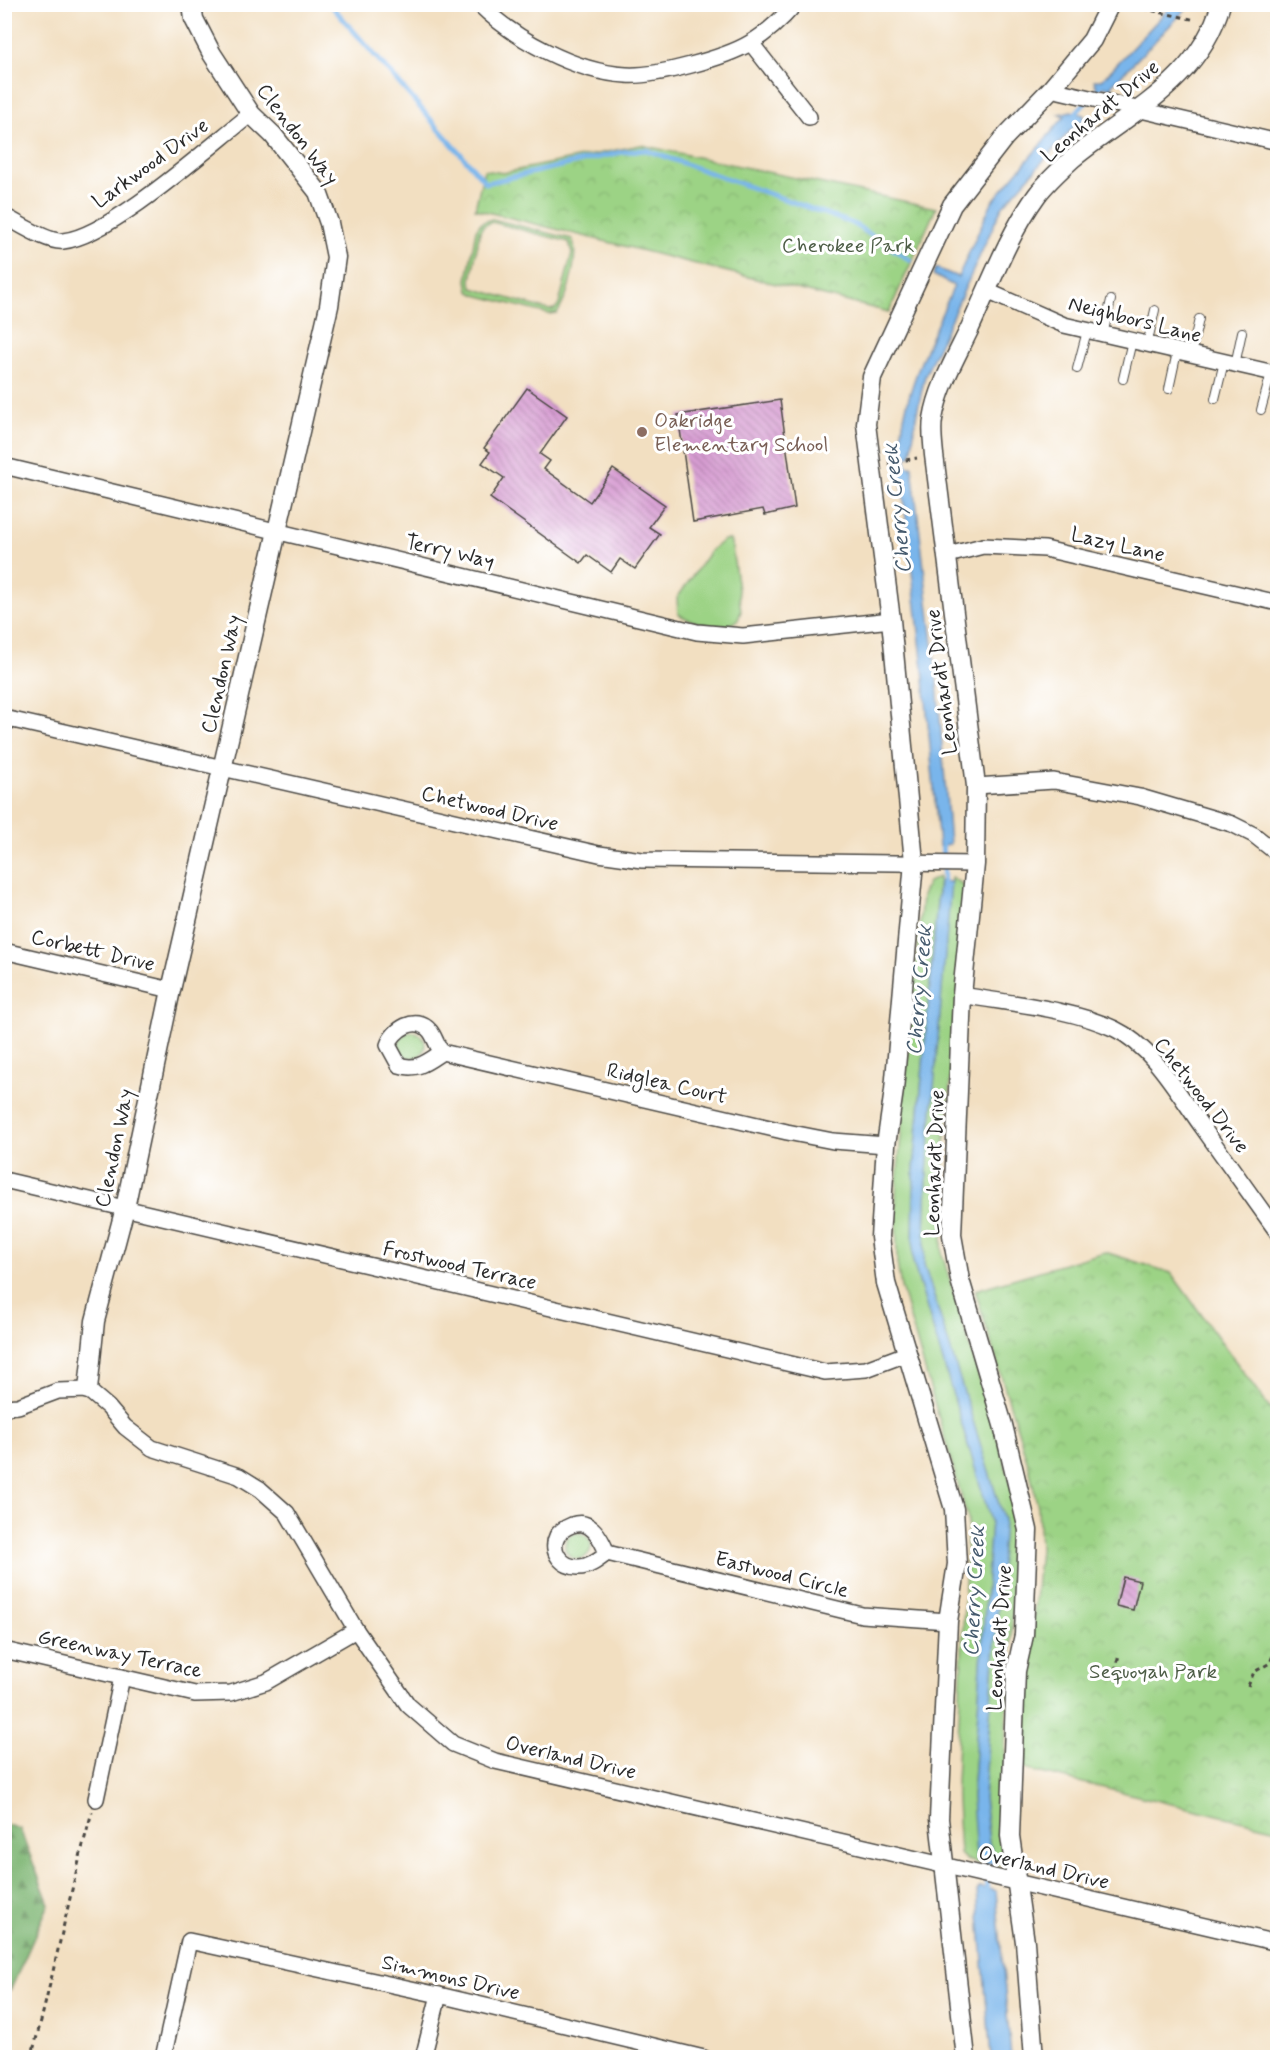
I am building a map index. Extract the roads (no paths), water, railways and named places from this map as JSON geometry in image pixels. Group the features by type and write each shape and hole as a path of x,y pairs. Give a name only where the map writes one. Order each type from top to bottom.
{"street":[{"name":"Clendon Way","path":"88,1390 95,1321 125,1208 171,990 329,306 336,257 329,223 318,192 273,135 251,114 212,54 194,20 192,4"},
{"path":"479,4 496,21 566,61 626,75 683,66 737,50 751,42 794,5"},
{"name":"Leonhardt Drive","path":"966,2058 939,1819 948,1621 957,1564 954,1509 886,1283 880,1237 885,1145 895,1078 914,862 891,620 866,424 872,377 922,265 952,205 1004,138 1051,90 1092,40 1110,4"},
{"name":"Leonhardt Drive","path":"1034,2058 1024,1942 1007,1880 1016,1671 1024,1635 1028,1530 1003,1425 960,1280 952,1236 963,995 975,864 976,786 934,455 933,419 946,380 1014,233 1038,194 1072,159 1141,110 1187,67 1207,43 1221,4"},
{"path":"751,42 809,117"},
{"path":"1051,90 1278,142"},
{"name":"Larkwood Drive","path":"4,216 31,231 61,242 87,234 130,209 251,114"},
{"name":"Neighbors Lane","path":"987,291 1064,325 1274,374"},
{"name":"Terry Way","path":"4,466 697,632 742,636 891,620"},
{"name":"Lazy Lane","path":"948,555 983,546 1045,549 1278,603"},
{"name":"Chetwood Drive","path":"4,717 599,854 642,860 975,864"},
{"path":"976,786 1054,781 1140,797 1232,824 1254,835 1278,854"},
{"name":"Corbett Drive","path":"4,951 171,990"},
{"name":"Chetwood Drive","path":"963,995 1095,1021 1117,1030 1143,1050 1169,1081 1278,1233"},
{"name":"Ridglea Court","path":"442,1052 787,1132 833,1141 885,1145"},
{"name":"Frostwood Terrace","path":"4,1180 825,1372 866,1369 906,1354"},
{"path":"4,1407 18,1406 58,1391 88,1390"},
{"name":"Overland Drive","path":"88,1390 108,1407 125,1427 152,1448 239,1476 267,1495 287,1513 356,1630 408,1705 453,1744 495,1761 1278,1943"},
{"name":"Eastwood Circle","path":"608,1553 862,1615 948,1621"},
{"name":"Greenway Terrace","path":"4,1650 195,1694 231,1693 266,1682 356,1630"},
{"path":"96,1798 122,1677"},
{"name":"Simmons Drive","path":"163,2058 189,1941 439,1995 704,2058"},
{"path":"423,2058 439,1995"}],"lane":[{"path":"1104,335 1111,300"},
{"path":"1123,379 1155,310"},
{"path":"1169,389 1199,319"},
{"path":"1077,369 1087,331"},
{"path":"1215,399 1242,332"},
{"path":"1261,410 1274,374"}],"water":[{"path":"1172,5 1190,5 1111,86 1113,88 1096,86 1094,80 1102,80"},
{"path":"1071,111 1084,115 1084,122 1079,121 1002,207 925,376 911,456 900,457 901,435 911,391 926,348 954,286 933,275 936,268 958,277 992,202 1065,116 1059,114"},
{"path":"912,466 936,669 950,844 939,846 923,668 900,467"},
{"path":"939,881 951,882 927,1172 924,1265 1004,1520 984,1798 989,1843 996,1858 994,1865 978,1861 976,1856 972,1797 991,1521 913,1262 914,1170"},
{"path":"980,1887 996,1891 1011,2057 991,2057 977,1891"}],"waterway":[{"path":"330,4 486,183 622,152 646,150 854,224 910,260"},
{"name":"Cherry Creek","path":"1073,116 1103,84"},
{"name":"Cherry Creek","path":"903,451 906,471"},
{"name":"Cherry Creek","path":"942,839 944,886"},
{"name":"Cherry Creek","path":"985,1857 987,1896"}],"place":[{"name":"Oakridge Elementary School","path":"642,432"}],"park label":[{"name":"Cherokee Park","path":"848,245"},
{"name":"Sequoyah Park","path":"1153,1671"}]}
